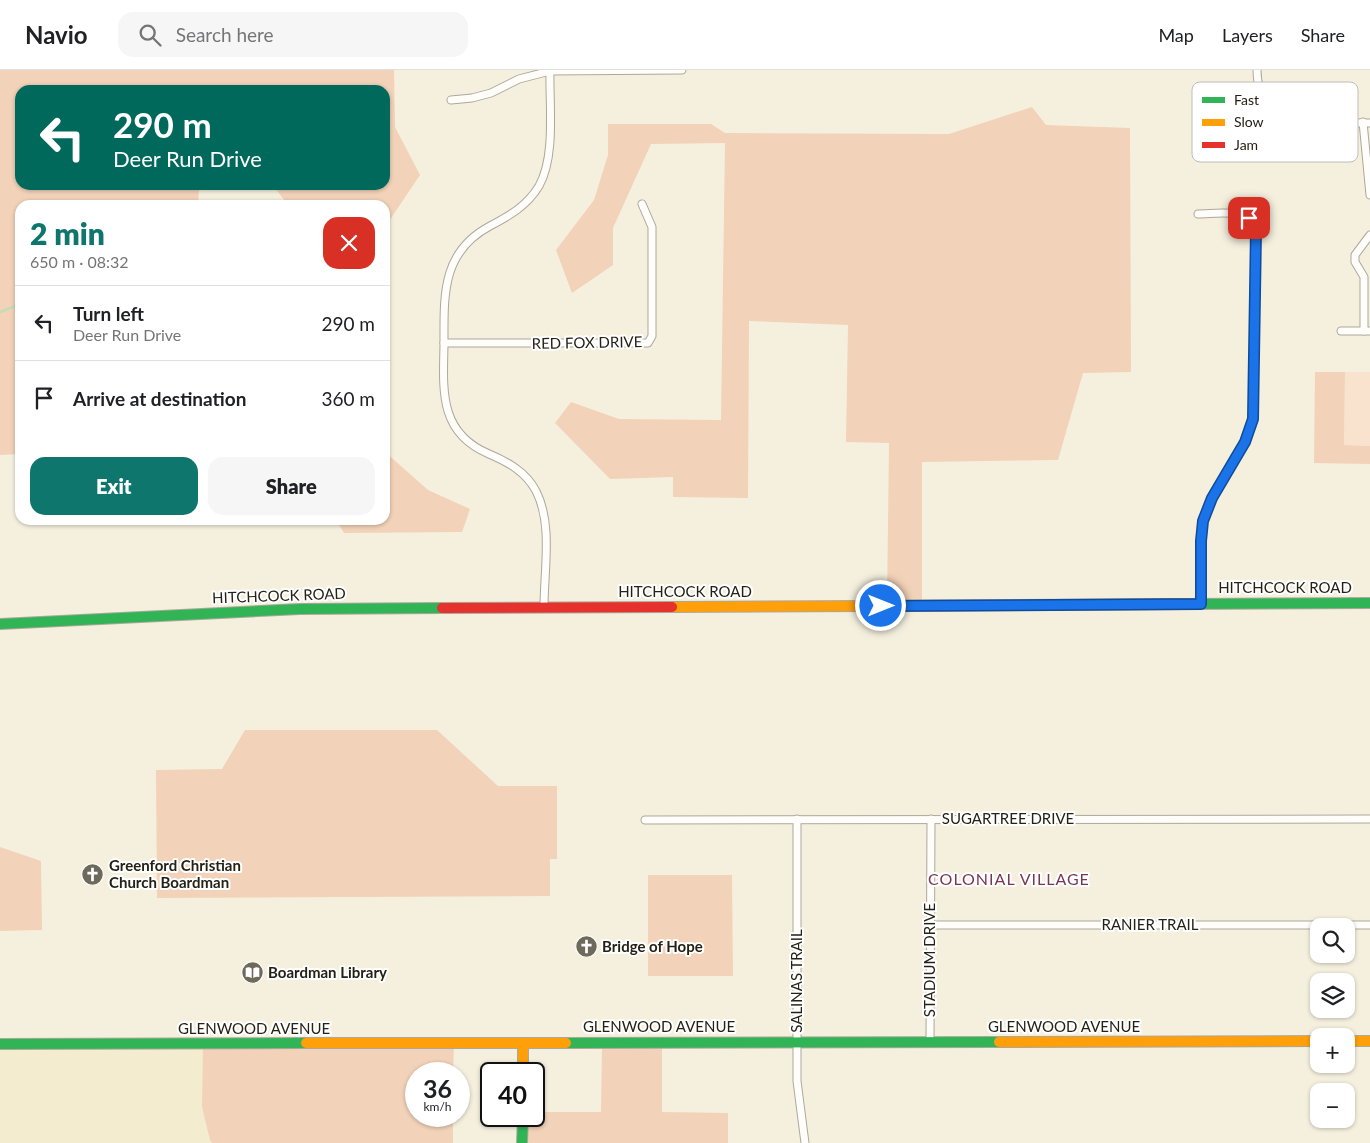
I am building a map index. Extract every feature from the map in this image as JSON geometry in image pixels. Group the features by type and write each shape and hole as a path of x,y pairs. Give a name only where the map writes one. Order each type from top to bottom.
{"street":[{"path":"451,100 472,98 491,93 519,78 550,70 682,70"},
{"path":"544,607 546,531 540,502 531,483 522,474 508,463 473,446 452,422 444,396 444,343 445,287 456,258 476,235 522,206 534,194 543,177 548,153 550,70"},
{"path":"1366,122 1364,150 1368,155 1370,195"},
{"name":"RED FOX DRIVE","path":"444,343 648,344 652,336 652,227 642,204"},
{"path":"1198,214 1244,215 1253,221 1256,230 1253,419 1245,442 1212,498 1203,521 1201,541 1201,604"},
{"path":"1341,330 1367,331 1364,277 1355,262 1355,255 1370,235"},
{"name":"HITCHCOCK ROAD","path":"0,624 300,609 1370,603"},
{"name":"SALINAS TRAIL","path":"797,819 798,1101 805,1143"},
{"name":"STADIUM DRIVE","path":"930,1042 931,819"},
{"name":"SUGARTREE DRIVE","path":"645,820 1370,819"},
{"name":"RANIER TRAIL","path":"930,924 1370,925"},
{"name":"GLENWOOD AVENUE","path":"0,1044 1310,1041"},
{"path":"1355,1041 1370,1041"},
{"path":"523,1043 523,1062"},
{"path":"522,1127 522,1143"}],"shaded area":[{"path":"0,70 394,70 395,127 420,175 390,220 390,200 284,200 277,190 390,190 390,85 15,85 15,190 199,190 198,200 15,200 15,454 0,455"},
{"path":"1032,107 1046,125 1130,128 1131,372 1083,373 1058,460 922,462 922,605 887,605 889,443 846,442 848,325 749,321 748,498 673,497 673,477 610,479 555,423 571,402 619,419 721,420 725,143 651,144 613,228 613,265 572,293 556,250 594,200 608,155 608,124 711,124 725,133 949,134"},
{"path":"1315,372 1345,372 1344,445 1370,446 1370,464 1314,463"},
{"path":"1345,372 1370,372 1370,446 1344,445"},
{"path":"390,456 428,490 470,509 462,532 344,533 339,525 390,525"},
{"path":"245,730 437,730 498,786 557,786 557,859 550,859 550,896 157,898 156,770 222,769"},
{"path":"0,847 41,861 42,930 0,931"},
{"path":"648,875 732,875 733,976 648,976"},
{"path":"602,1042 662,1042 662,1112 728,1113 728,1143 522,1143 523,1127 545,1127 545,1112 601,1112"},
{"path":"454,1043 453,1062 405,1062 405,1127 453,1127 453,1143 212,1143 202,1107 203,1044"},
{"path":"0,1044 203,1044 202,1107 212,1143 0,1143"}],"waterway":[{"path":"0,312 15,306"}],"traffic: fast":[{"path":"869,606 1370,603"},
{"path":"0,624 300,609 442,608"},
{"path":"566,1043 999,1042"},
{"path":"0,1044 306,1043"},
{"path":"522,1143 523,1127"}],"traffic: slow":[{"path":"672,607 869,606"},
{"path":"999,1042 1310,1041"},
{"path":"1355,1041 1370,1041"},
{"path":"306,1043 566,1043"},
{"path":"523,1043 523,1062"}],"traffic: jam":[{"path":"442,608 672,607"}],"place":[{"name":"Greenford Christian Church Boardman","path":"93,875"},
{"name":"Bridge of Hope","path":"586,947"},
{"name":"Boardman Library","path":"252,973"}],"district":[{"name":"COLONIAL VILLAGE","path":"1009,879"}],"route":[{"path":"881,606 1201,604 1201,541 1203,521 1212,498 1241,452 1253,419 1256,230 1253,221 1249,218"}]}
